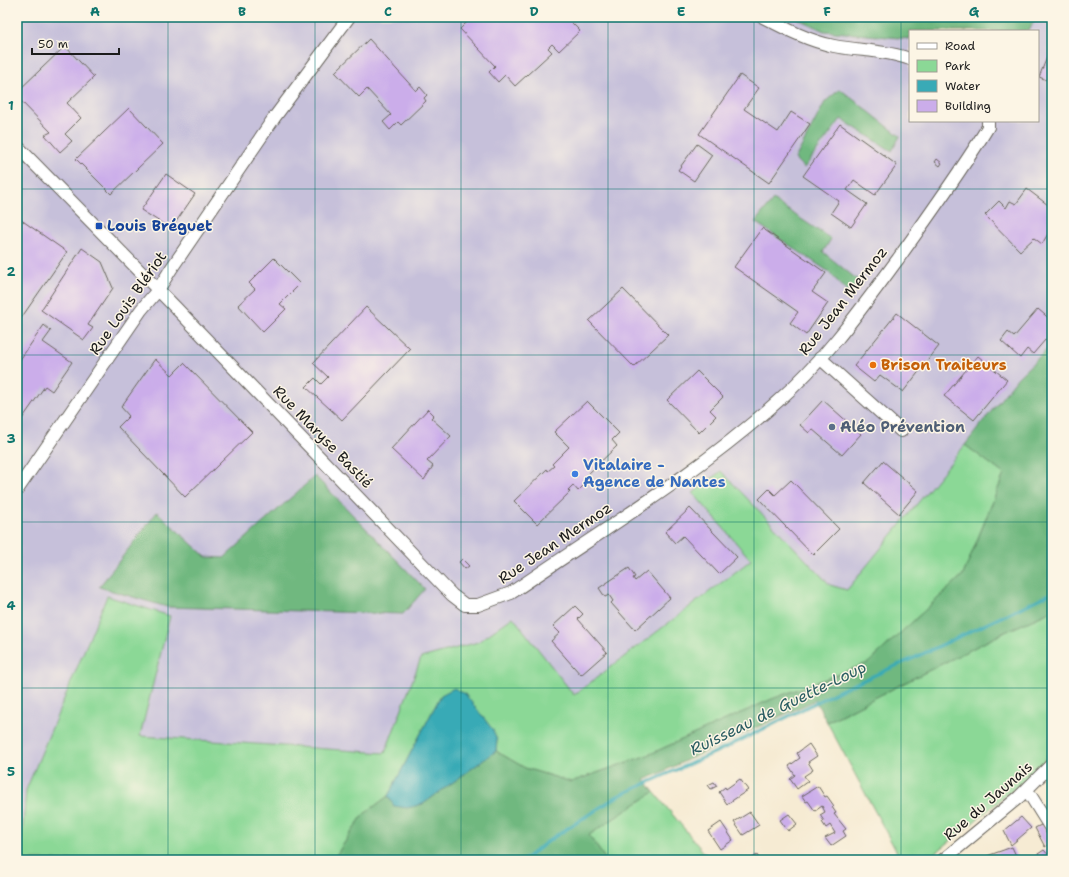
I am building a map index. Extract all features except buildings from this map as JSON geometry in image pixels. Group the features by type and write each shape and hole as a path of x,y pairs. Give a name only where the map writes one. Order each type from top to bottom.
{"street":[{"name":"Rue Louis Blériot","path":"17,490 141,310 158,290 274,118 349,17"},
{"path":"763,17 802,37 833,46 894,53 909,59"},
{"name":"Rue Jean Mermoz","path":"465,604 478,605 511,592 700,464 779,401 833,345 878,285 960,172 988,127 988,122"},
{"name":"Rue Maryse Bastié","path":"17,146 452,595 465,604"},
{"path":"820,358 901,431"},
{"name":"Rue du Jaunais","path":"943,860 1026,790 1052,764"},
{"path":"1026,790 1052,830"}],"shaded area":[{"path":"17,17 1052,17 1052,345 1018,377 941,477 848,590 830,585 721,471 693,493 752,560 574,695 513,617 478,642 422,658 385,753 140,736 170,616 26,790 20,860 17,860"}],"green space":[{"path":"794,17 1036,17 1030,30 909,30 909,39 824,31"},
{"path":"840,89 900,136 892,151 841,119 804,168 795,159 825,102"},
{"path":"773,200 831,239 823,252 859,281 849,294 829,272 755,222"},
{"path":"1052,345 1052,611 1005,632 827,722 815,700 645,780 654,792 589,835 606,860 333,860 363,815 388,796 394,806 423,804 496,751 525,768 571,782 648,755 772,699 868,663 963,575 1004,474 965,445 1018,377"},
{"path":"965,445 1004,474 963,575 868,663 772,699 648,755 571,782 525,768 496,751 497,740 441,695 388,796 363,815 333,860 20,860 26,790 107,596 170,616 140,736 385,753 421,658 478,642 513,617 574,695 751,560 693,493 721,471 830,585 847,590"},
{"path":"315,476 425,589 403,614 167,607 99,587 157,512 206,557 224,558"},
{"path":"1052,611 1052,747 1040,768 927,860 901,860 827,722 1005,632"},
{"path":"654,792 710,860 606,860 589,835"}],"water":[{"path":"454,688 465,694 493,730 497,740 496,751 423,804 407,808 394,806 388,796 441,695"}],"waterway":[{"name":"Ruisseau de Guette-Loup","path":"524,860 551,839 618,796 727,747 843,689 914,658 1052,593"}],"place":[{"name":"Louis Bréguet","path":"99,226"},
{"name":"Brison Traiteurs","path":"873,365"},
{"name":"Aléo Prévention","path":"832,427"},
{"name":"Vitalaire - Agence de Nantes","path":"575,474"}]}
